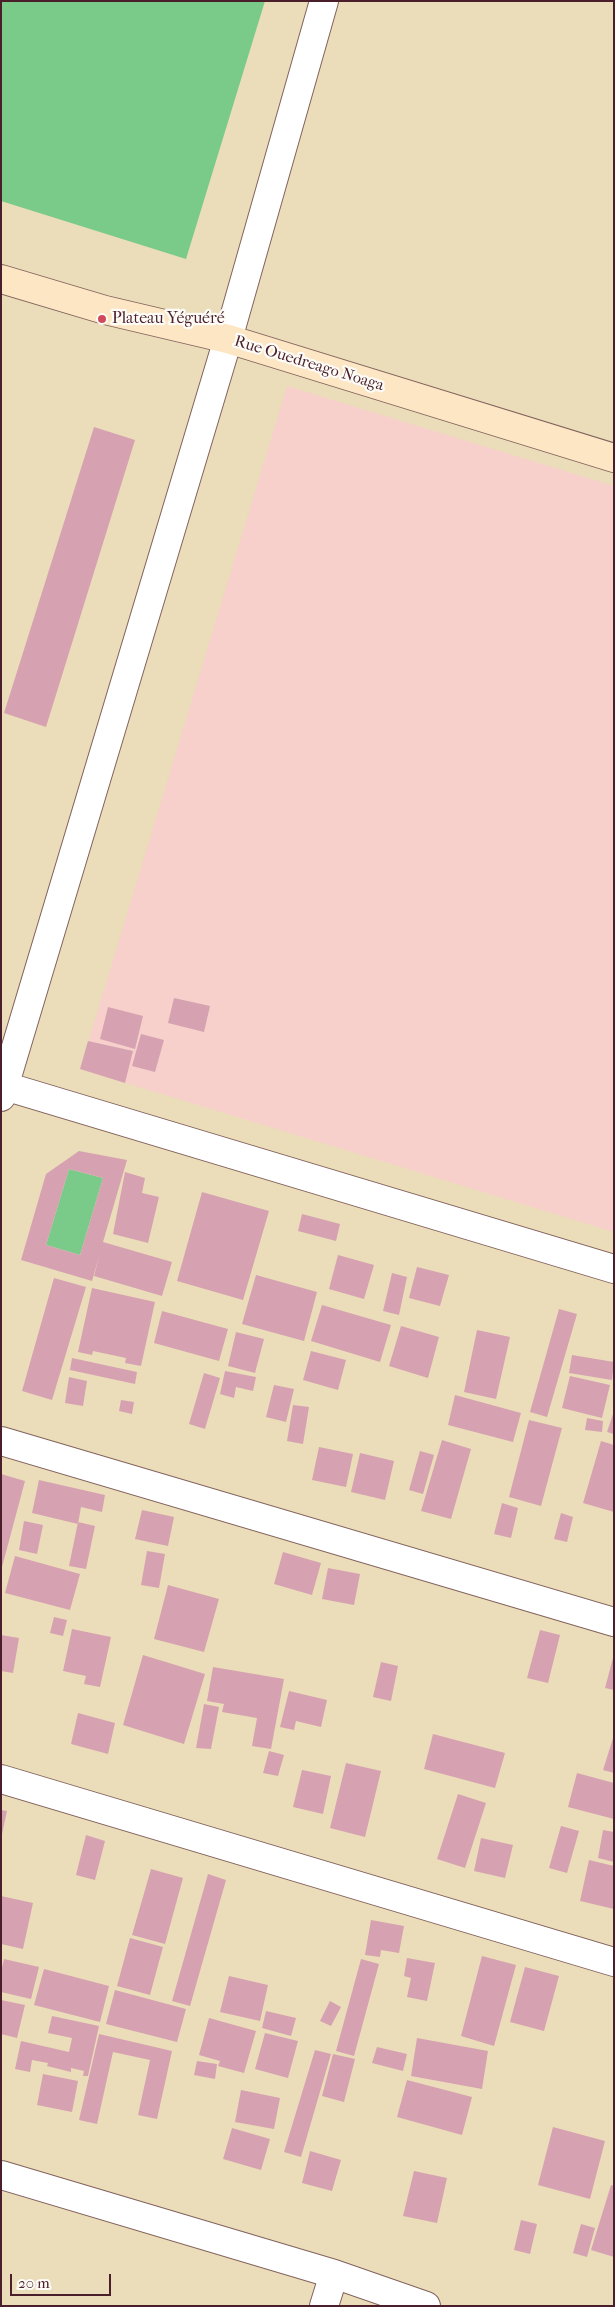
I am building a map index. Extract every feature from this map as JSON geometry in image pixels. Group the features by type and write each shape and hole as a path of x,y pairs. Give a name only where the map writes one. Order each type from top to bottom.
{"street":[{"path":"324,1 228,339 2,1089 614,1269"},
{"name":"Rue Ouedreago Noaga","path":"1,279 106,310 228,339 614,458"},
{"path":"1,1441 614,1622"},
{"path":"1,1779 614,1962"},
{"path":"1,2175 334,2274 426,2306"},
{"path":"324,2306 334,2274"}],"shaded area":[{"path":"287,386 614,486 614,1232 80,1069"}],"green space":[{"path":"1,1 265,1 186,259 1,201"},
{"path":"69,1169 103,1178 80,1255 46,1245"}],"building":[{"path":"94,427 135,440 46,727 4,713"},
{"path":"174,998 210,1006 204,1032 168,1023"},
{"path":"108,1007 143,1016 135,1049 100,1039"},
{"path":"141,1034 164,1040 155,1072 132,1066"},
{"path":"88,1041 133,1051 125,1083 80,1069"},
{"path":"79,1151 127,1160 103,1242 172,1262 162,1296 94,1276 100,1253 92,1281 21,1260 46,1174","holes":["69,1169 103,1178 80,1255 46,1245"]},
{"path":"125,1172 145,1178 142,1193 159,1197 148,1243 113,1234"},
{"path":"202,1192 269,1211 243,1300 177,1281"},
{"path":"302,1214 340,1224 336,1241 298,1231"},
{"path":"338,1255 374,1265 364,1299 329,1289"},
{"path":"417,1267 449,1275 440,1306 409,1298"},
{"path":"392,1273 407,1277 399,1315 383,1311"},
{"path":"256,1275 317,1292 304,1341 242,1324"},
{"path":"54,1278 86,1287 52,1400 22,1391"},
{"path":"92,1288 155,1302 141,1366 125,1363 126,1358 93,1351 92,1355 78,1352"},
{"path":"322,1305 391,1325 380,1362 311,1341"},
{"path":"559,1309 577,1314 547,1417 530,1412"},
{"path":"162,1311 228,1329 219,1361 154,1343"},
{"path":"401,1326 439,1337 428,1378 389,1366"},
{"path":"477,1330 510,1337 496,1399 464,1392"},
{"path":"236,1332 264,1339 255,1373 228,1366"},
{"path":"311,1351 346,1360 338,1390 303,1380"},
{"path":"572,1355 614,1362 612,1380 569,1373"},
{"path":"72,1358 137,1372 135,1384 70,1370"},
{"path":"225,1371 256,1377 253,1391 236,1387 234,1398 220,1394"},
{"path":"204,1373 220,1378 205,1429 189,1424"},
{"path":"570,1376 610,1385 602,1418 562,1408"},
{"path":"69,1377 87,1381 83,1406 65,1403"},
{"path":"274,1385 294,1389 286,1422 266,1417"},
{"path":"455,1395 521,1413 513,1442 448,1425"},
{"path":"121,1400 134,1402 132,1414 119,1411"},
{"path":"293,1405 309,1407 303,1444 287,1441"},
{"path":"614,1411 614,1434 607,1432"},
{"path":"587,1418 603,1421 602,1432 585,1430"},
{"path":"529,1420 562,1428 541,1506 509,1497"},
{"path":"442,1440 471,1449 451,1519 421,1511"},
{"path":"601,1441 614,1445 614,1512 583,1503"},
{"path":"319,1447 353,1454 346,1487 312,1480"},
{"path":"420,1451 434,1455 423,1494 409,1490"},
{"path":"360,1453 394,1461 385,1500 351,1492"},
{"path":"1,1474 25,1481 2,1567 1,1567"},
{"path":"39,1480 105,1495 102,1512 81,1507 78,1524 32,1513"},
{"path":"502,1503 518,1508 511,1538 494,1534"},
{"path":"142,1510 174,1517 168,1546 135,1539"},
{"path":"561,1513 573,1517 567,1542 554,1539"},
{"path":"24,1521 43,1525 37,1554 19,1550"},
{"path":"78,1522 95,1526 86,1569 69,1566"},
{"path":"147,1551 165,1554 159,1588 141,1585"},
{"path":"283,1552 321,1563 312,1595 274,1584"},
{"path":"15,1556 80,1574 70,1610 5,1593"},
{"path":"328,1568 360,1574 354,1605 322,1599"},
{"path":"168,1585 219,1599 204,1652 154,1639"},
{"path":"54,1617 67,1620 63,1636 50,1633"},
{"path":"72,1629 111,1637 100,1687 84,1684 86,1676 63,1671"},
{"path":"540,1630 560,1635 548,1683 527,1678"},
{"path":"1,1635 19,1638 13,1673 1,1671"},
{"path":"614,1654 614,1690 605,1688"},
{"path":"143,1655 205,1674 184,1744 123,1725"},
{"path":"381,1662 398,1666 391,1701 373,1697"},
{"path":"213,1667 284,1679 271,1749 252,1746 257,1718 222,1712 224,1704 207,1701"},
{"path":"289,1691 327,1700 321,1727 296,1721 294,1730 280,1727"},
{"path":"204,1704 219,1707 211,1749 196,1748"},
{"path":"78,1713 115,1723 108,1754 71,1744"},
{"path":"433,1734 505,1753 495,1788 424,1769"},
{"path":"614,1735 614,1773 603,1770"},
{"path":"269,1751 284,1755 278,1776 263,1773"},
{"path":"346,1763 381,1771 365,1837 330,1828"},
{"path":"302,1770 331,1776 323,1814 293,1807"},
{"path":"577,1773 614,1783 614,1819 568,1807"},
{"path":"458,1794 486,1803 465,1868 437,1859"},
{"path":"1,1810 7,1811 2,1834 1,1834"},
{"path":"561,1826 579,1831 567,1873 549,1868"},
{"path":"603,1830 614,1832 614,1862 598,1858"},
{"path":"86,1835 105,1841 95,1880 76,1875"},
{"path":"481,1838 513,1845 505,1878 474,1871"},
{"path":"589,1860 614,1866 614,1909 580,1901"},
{"path":"151,1869 183,1878 165,1944 132,1935"},
{"path":"208,1874 226,1880 190,2006 172,2001"},
{"path":"1,1896 33,1903 23,1949 1,1944"},
{"path":"371,1920 404,1926 399,1953 381,1950 380,1957 365,1955"},
{"path":"130,1938 163,1947 150,1995 117,1986"},
{"path":"482,1956 516,1965 494,2046 461,2036"},
{"path":"407,1958 435,1963 427,2001 407,1997 411,1978 404,1976"},
{"path":"4,1959 39,1967 31,1999 1,1992 1,1972"},
{"path":"361,1959 379,1964 354,2056 336,2051"},
{"path":"525,1967 559,1976 544,2031 510,2022"},
{"path":"44,1969 109,1986 100,2022 34,2005"},
{"path":"229,1976 268,1985 260,2021 220,2012"},
{"path":"115,1990 186,2009 177,2042 106,2024"},
{"path":"1,2000 25,2005 17,2038 1,2034"},
{"path":"330,2001 341,2007 331,2026 320,2021"},
{"path":"266,2011 296,2018 291,2036 262,2028"},
{"path":"52,2016 99,2026 88,2076 83,2076 84,2071 71,2068 71,2072 47,2066 48,2063 32,2060 30,2072 15,2069 21,2041 69,2052 72,2038 48,2033"},
{"path":"209,2018 256,2031 244,2073 218,2066 220,2061 199,2055"},
{"path":"265,2033 298,2041 288,2078 255,2069"},
{"path":"99,2034 172,2051 157,2119 138,2115 150,2060 113,2052 97,2124 79,2120"},
{"path":"417,2038 488,2051 482,2089 411,2076"},
{"path":"377,2047 407,2054 403,2071 372,2063"},
{"path":"315,2050 331,2054 301,2157 284,2152"},
{"path":"333,2054 355,2059 344,2102 322,2096"},
{"path":"197,2061 217,2064 215,2079 194,2075"},
{"path":"43,2074 78,2081 72,2112 37,2105"},
{"path":"407,2080 472,2097 462,2135 397,2117"},
{"path":"241,2090 280,2098 274,2129 235,2122"},
{"path":"553,2127 605,2141 590,2199 538,2185"},
{"path":"232,2128 270,2139 261,2170 223,2159"},
{"path":"310,2151 341,2160 332,2191 302,2183"},
{"path":"414,2171 447,2178 437,2223 403,2216"},
{"path":"611,2185 614,2186 614,2257 591,2250"},
{"path":"521,2220 537,2224 530,2254 514,2250"},
{"path":"581,2224 595,2228 587,2257 573,2253"}],"place":[{"name":"Plateau Yéguéré","path":"102,319"}]}
